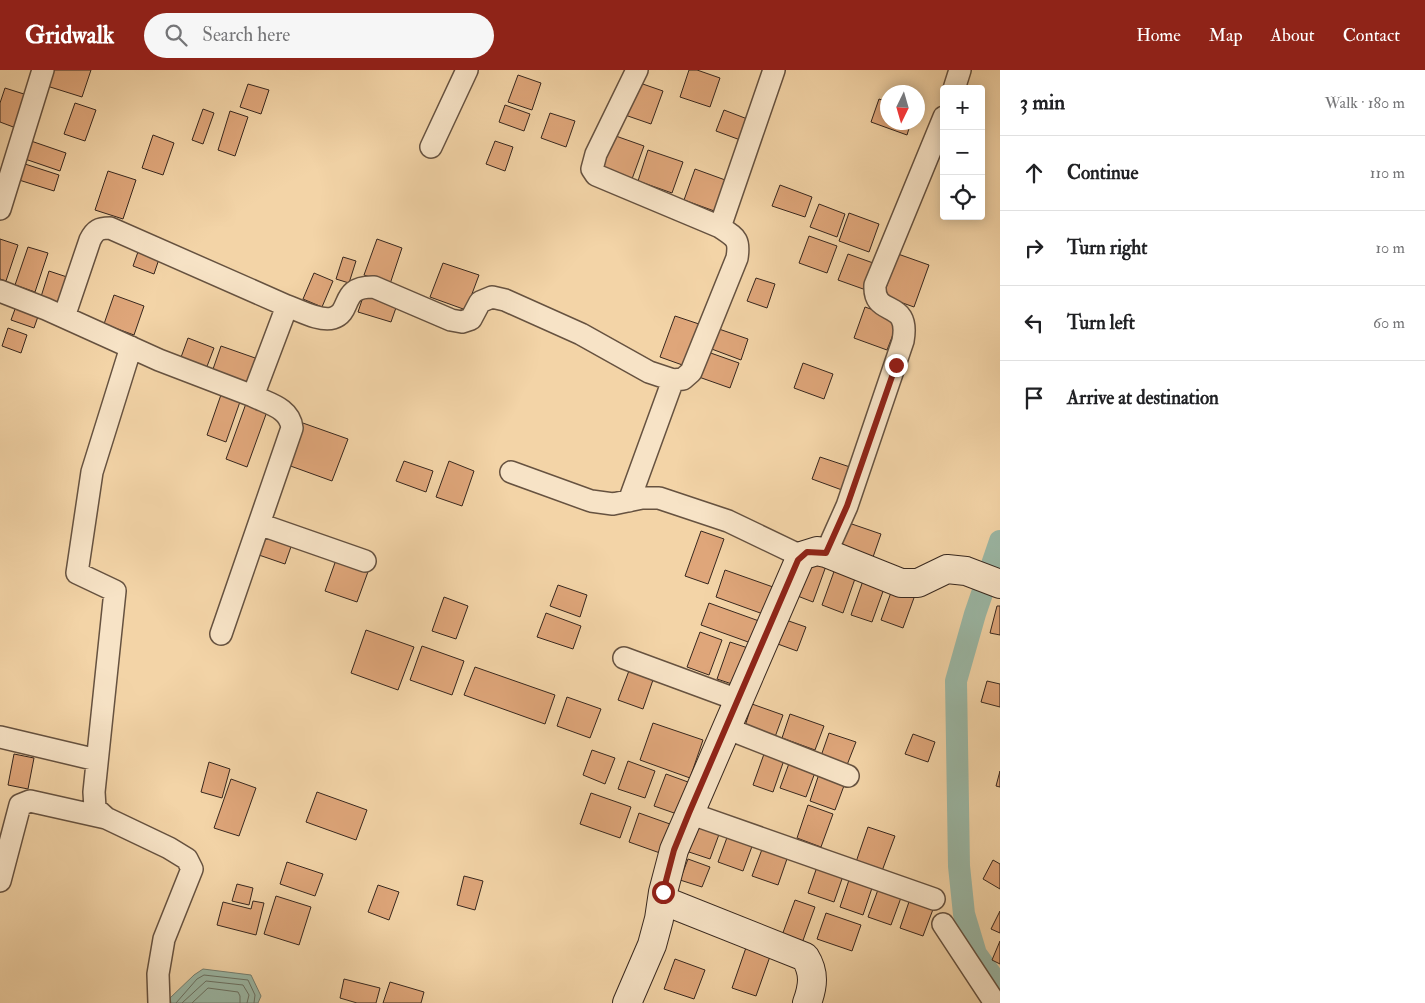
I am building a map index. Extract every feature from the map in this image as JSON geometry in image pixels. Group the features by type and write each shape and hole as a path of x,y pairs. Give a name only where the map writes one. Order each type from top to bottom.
{"street":[{"path":"0,209 43,70"},
{"path":"431,147 466,70"},
{"path":"64,317 94,231 101,228 110,228 286,306 322,318 332,319 339,314 352,292 362,287 374,287 451,320 462,322 471,319 480,302 492,297 505,300 581,334 649,372 673,380 683,379 691,372 737,258 739,246 736,238 720,227 596,175 592,169 596,154 637,70"},
{"path":"720,227 774,70"},
{"path":"955,85 960,70"},
{"path":"627,1003 652,944 674,850 738,700 814,554 853,490 903,341 904,321 899,313 880,304 874,296 875,285 940,127"},
{"path":"0,291 131,347 253,396 284,411 291,418 292,428 221,634"},
{"path":"253,396 286,306"},
{"path":"106,818 96,808 94,792 116,591 77,573 92,472 131,347"},
{"path":"628,502 673,380"},
{"path":"511,472 591,501 614,504 642,498 659,498 901,583 918,583 947,569 966,571 997,583"},
{"path":"259,524 365,561"},
{"path":"624,658 738,700"},
{"path":"726,728 848,776"},
{"path":"0,738 97,760"},
{"path":"0,881 20,805 30,801 106,818 170,848 187,859 192,869 164,938 158,974 158,1003"},
{"path":"689,813 934,899"},
{"path":"662,900 806,957 812,969 812,988 807,1003"},
{"path":"943,924 994,1003"}],"water":[{"path":"203,969 251,975 261,996 258,1003 171,1003 170,998"}],"building":[{"path":"53,70 91,70 82,97 47,86"},
{"path":"689,70 697,70 720,78 710,107 680,97"},
{"path":"518,75 541,83 532,110 508,102"},
{"path":"637,82 663,91 651,124 625,115"},
{"path":"248,84 269,90 261,114 240,107"},
{"path":"5,88 27,95 16,128 0,122 0,103"},
{"path":"879,99 880,99 880,125 871,122"},
{"path":"75,103 96,110 85,141 64,134"},
{"path":"505,105 530,114 524,131 499,122"},
{"path":"203,109 214,113 203,144 192,140"},
{"path":"724,110 750,120 743,141 716,131"},
{"path":"230,111 248,117 235,156 218,150"},
{"path":"550,113 575,121 566,147 541,138"},
{"path":"893,130 909,130 907,135"},
{"path":"153,135 174,143 163,175 142,168"},
{"path":"613,135 644,146 632,179 601,168"},
{"path":"31,141 66,153 60,171 25,159"},
{"path":"495,141 513,147 505,171 486,164"},
{"path":"648,150 683,162 672,193 638,181"},
{"path":"25,164 59,175 54,191 19,180"},
{"path":"695,169 728,181 717,212 684,200"},
{"path":"108,171 136,180 123,219 95,210"},
{"path":"780,185 812,197 805,217 772,206"},
{"path":"819,204 845,214 837,237 810,227"},
{"path":"849,213 879,224 869,252 839,241"},
{"path":"809,236 837,246 827,273 799,263"},
{"path":"0,239 18,245 6,281 0,279"},
{"path":"377,239 402,248 390,284 364,275"},
{"path":"28,247 48,253 35,292 15,285"},
{"path":"139,249 160,256 154,274 133,266"},
{"path":"848,254 876,264 866,290 838,280"},
{"path":"898,254 929,265 914,307 883,296"},
{"path":"343,257 356,261 349,283 336,279"},
{"path":"443,263 479,275 466,310 430,297"},
{"path":"49,271 73,279 64,308 40,300"},
{"path":"314,273 333,281 322,307 303,299"},
{"path":"756,278 775,284 767,308 747,301"},
{"path":"365,291 398,302 391,322 358,312"},
{"path":"114,295 144,306 134,335 104,324"},
{"path":"18,301 41,308 34,328 11,320"},
{"path":"865,307 899,319 887,350 854,338"},
{"path":"675,316 702,325 688,367 660,357"},
{"path":"8,328 27,335 21,353 2,346"},
{"path":"716,328 748,339 741,360 709,348"},
{"path":"188,338 214,348 206,369 180,360"},
{"path":"221,346 258,359 249,385 212,372"},
{"path":"705,351 739,363 730,388 696,376"},
{"path":"803,363 833,374 824,399 794,388"},
{"path":"223,389 242,396 226,442 207,435"},
{"path":"248,398 269,406 247,467 226,459"},
{"path":"300,422 348,439 332,481 285,464"},
{"path":"820,457 850,467 842,490 812,479"},
{"path":"404,461 433,471 426,492 396,481"},
{"path":"449,461 474,471 462,506 436,497"},
{"path":"846,522 881,534 872,560 837,548"},
{"path":"265,530 293,541 285,564 256,554"},
{"path":"701,531 724,539 708,584 685,576"},
{"path":"337,557 369,569 357,602 325,591"},
{"path":"808,559 826,566 813,602 795,595"},
{"path":"836,566 857,573 843,613 822,605"},
{"path":"725,570 773,587 763,614 716,597"},
{"path":"865,575 886,583 872,622 851,615"},
{"path":"558,585 587,595 580,617 550,606"},
{"path":"893,587 915,595 903,628 881,620"},
{"path":"444,597 468,606 456,639 432,631"},
{"path":"709,603 759,621 751,643 701,625"},
{"path":"997,606 1000,606 1000,635 990,633"},
{"path":"546,613 581,626 573,649 537,637"},
{"path":"783,619 806,627 797,651 775,643"},
{"path":"366,630 414,647 398,690 351,673"},
{"path":"700,632 722,640 709,675 687,667"},
{"path":"730,642 751,649 738,686 717,679"},
{"path":"422,646 464,661 452,695 410,680"},
{"path":"475,667 555,695 545,724 464,695"},
{"path":"630,668 654,677 643,709 618,700"},
{"path":"987,681 1000,684 1000,707 981,702"},
{"path":"567,697 601,709 590,738 557,726"},
{"path":"752,704 783,715 775,737 745,726"},
{"path":"790,714 824,726 815,750 782,738"},
{"path":"653,723 703,740 690,778 640,760"},
{"path":"829,733 856,742 847,765 821,756"},
{"path":"913,734 935,742 928,762 905,754"},
{"path":"592,750 615,758 605,784 583,775"},
{"path":"14,754 34,758 28,789 8,785"},
{"path":"764,754 784,760 773,792 753,785"},
{"path":"791,758 817,767 806,797 780,788"},
{"path":"628,761 655,771 645,798 618,789"},
{"path":"209,762 230,769 222,798 201,792"},
{"path":"1000,771 1000,787 996,786"},
{"path":"666,774 688,782 677,814 654,806"},
{"path":"819,774 845,783 835,810 810,801"},
{"path":"231,779 256,788 239,836 214,828"},
{"path":"317,792 367,810 356,840 306,822"},
{"path":"591,793 631,807 620,838 580,824"},
{"path":"808,805 833,814 821,847 797,838"},
{"path":"639,813 670,824 660,853 629,842"},
{"path":"697,821 721,829 710,859 686,851"},
{"path":"868,827 895,836 882,871 856,862"},
{"path":"729,832 754,841 743,871 718,862"},
{"path":"764,844 789,853 778,885 752,876"},
{"path":"688,859 710,867 702,887 680,880"},
{"path":"993,860 1000,864 1000,889 983,879"},
{"path":"287,862 323,874 315,896 280,884"},
{"path":"818,864 844,873 834,902 808,893"},
{"path":"851,874 874,882 863,915 840,907"},
{"path":"464,876 483,881 475,910 457,905"},
{"path":"237,884 253,888 249,905 232,901"},
{"path":"378,885 399,892 389,920 368,912"},
{"path":"879,887 902,895 891,925 868,917"},
{"path":"276,896 311,907 299,945 264,934"},
{"path":"911,896 935,904 923,936 900,928"},
{"path":"795,900 815,907 801,946 781,938"},
{"path":"253,901 264,903 256,935 217,925 223,902 251,909"},
{"path":"1000,911 1000,933 991,929"},
{"path":"826,913 861,925 852,951 817,939"},
{"path":"749,939 773,948 756,996 732,988"},
{"path":"1000,941 1000,964 992,960"},
{"path":"675,959 705,970 694,999 664,989"},
{"path":"344,979 380,988 376,1003 357,1003 340,998"},
{"path":"390,982 424,992 421,1003 383,1003"}],"waterway":[{"path":"1000,541 975,614 956,681 959,866 964,914 976,954 1000,987"}],"route":[{"path":"663,892 674,850 689,813 798,560 807,552 817,551 826,553 847,506 896,365"}]}
